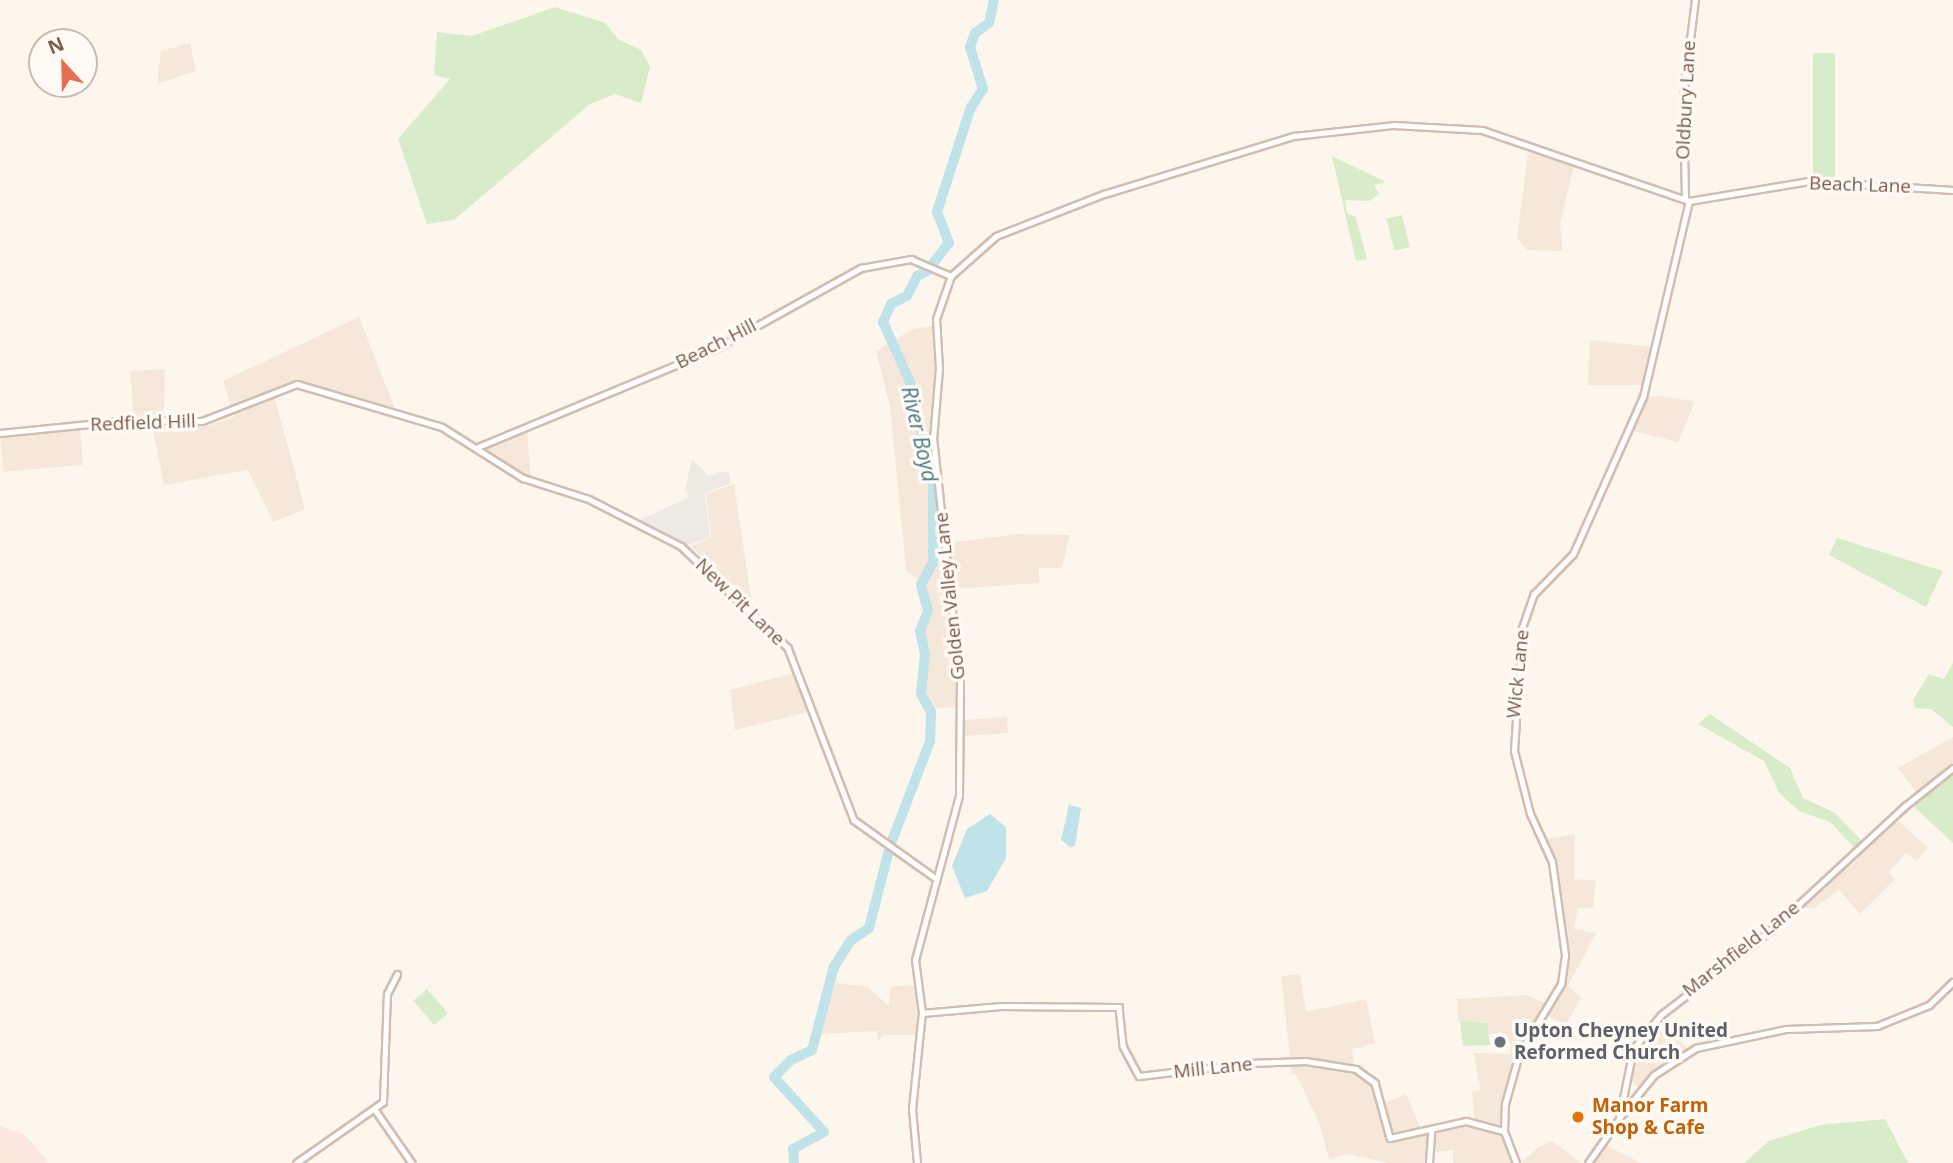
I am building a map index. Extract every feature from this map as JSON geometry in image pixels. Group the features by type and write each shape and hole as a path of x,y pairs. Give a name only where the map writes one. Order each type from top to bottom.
{"street":[{"name":"Oldbury Lane","path":"1687,201 1683,96 1695,0"},
{"path":"951,276 982,246 1020,225 1307,133 1415,124 1467,127 1542,153 1576,158 1687,201"},
{"name":"Beach Lane","path":"1687,201 1810,181 1953,190"},
{"name":"Wick Lane","path":"1504,1131 1520,1054 1551,1004 1565,967 1552,862 1530,814 1514,751 1522,628 1534,594 1573,554 1643,397 1687,201"},
{"name":"Beach Hill","path":"478,447 717,348 861,268 902,260 926,264 951,276"},
{"name":"Golden Valley Lane","path":"916,1163 912,1109 922,1013 915,960 934,877 958,796 960,683 933,440 939,368 936,319 951,276"},
{"name":"Redfield Hill","path":"0,433 131,420 202,421 297,384 430,422 478,447"},
{"name":"New Pit Lane","path":"478,447 523,478 589,499 681,546 779,636 804,679 846,805 860,826 897,846 934,877"},
{"name":"Marshfield Lane","path":"1619,1119 1628,1061 1661,1014 1770,931 1905,806 1953,768"},
{"path":"296,1163 376,1111 384,1096 387,994 397,974"},
{"path":"1588,1163 1608,1132 1654,1075 1696,1048 1786,1029 1877,1026 1929,1005 1953,982"},
{"name":"Mill Lane","path":"922,1013 1001,1006 1119,1007 1126,1054 1139,1076 1249,1063 1306,1061 1356,1069 1376,1083 1387,1135 1395,1140 1466,1121 1504,1131"},
{"path":"376,1111 412,1163"},
{"path":"1429,1163 1431,1131"},
{"path":"1504,1131 1516,1163"}],"shaded area":[{"path":"190,43 196,71 157,84 161,51"},
{"path":"1528,153 1575,162 1560,224 1563,251 1527,250 1517,237"},
{"path":"359,317 395,409 306,383 273,392 305,509 273,522 248,470 164,485 152,426 208,426 234,417 223,381"},
{"path":"933,326 937,370 929,435 958,707 932,708 923,695 928,656 923,634 929,603 923,583 906,571 890,406 876,351 913,329"},
{"path":"1590,340 1652,347 1645,385 1588,385"},
{"path":"165,369 164,419 134,418 130,371"},
{"path":"1657,396 1695,401 1678,442 1633,431 1647,398"},
{"path":"80,429 83,465 3,472 0,436"},
{"path":"527,430 531,479 484,449"},
{"path":"692,459 709,476 728,471 731,483 705,493 710,538 684,546 640,520 689,497 685,489"},
{"path":"734,484 753,610 691,546 711,538 706,494"},
{"path":"1017,534 1070,535 1062,568 1039,568 1039,583 954,589 949,543"},
{"path":"798,672 813,711 735,730 730,690"},
{"path":"1007,717 1008,733 965,736 964,720"},
{"path":"1953,737 1953,765 1916,792 1898,768"},
{"path":"1894,817 1928,848 1916,861 1906,853 1889,872 1895,879 1860,914 1839,890 1814,908 1798,907 1848,862 1851,866"},
{"path":"1575,834 1574,879 1596,881 1593,908 1578,908 1574,929 1596,933 1568,986 1581,998 1565,1026 1544,1013 1517,1051 1501,1112 1503,1140 1512,1163 1453,1163 1453,1150 1427,1153 1425,1163 1388,1163 1347,1154 1329,1159 1320,1125 1296,1074 1292,1075 1281,976 1300,974 1306,1012 1366,999 1375,1043 1352,1049 1355,1071 1374,1084 1378,1106 1406,1094 1424,1136 1475,1124 1472,1091 1480,1090 1474,1053 1510,1054 1511,1047 1506,1034 1486,1034 1487,1021 1458,1021 1457,999 1526,995 1551,1006 1565,978 1567,946 1563,902 1546,839"},
{"path":"836,983 868,987 889,1006 890,987 914,985 919,1035 885,1035 878,1040 877,1031 819,1034"},
{"path":"1659,1023 1689,1049 1669,1060 1640,1088 1626,1076 1627,1066"},
{"path":"0,1126 25,1135 49,1163 0,1163"},
{"path":"1552,1141 1581,1163 1520,1163 1539,1147"},
{"path":"1605,1145 1641,1163 1592,1163"}],"green space":[{"path":"555,7 605,23 618,39 641,50 650,67 641,103 615,94 590,104 454,220 427,224 398,139 450,79 434,75 437,32 472,36"},
{"path":"1813,53 1835,53 1835,177 1813,177"},
{"path":"1332,156 1386,182 1374,185 1379,194 1369,201 1345,200 1347,213 1356,217 1367,259 1356,261"},
{"path":"1402,215 1410,247 1394,251 1386,219"},
{"path":"1837,538 1943,571 1926,607 1829,555"},
{"path":"1953,663 1953,727 1931,709 1915,708 1913,700 1929,674 1944,679"},
{"path":"1710,714 1790,768 1803,798 1835,813 1861,840 1855,848 1830,822 1799,811 1779,793 1764,761 1698,724"},
{"path":"1953,772 1953,843 1910,803"},
{"path":"427,989 448,1013 434,1025 413,1001"},
{"path":"1460,1021 1487,1022 1490,1045 1463,1046"},
{"path":"1885,1119 1908,1163 1744,1163 1769,1141 1820,1125"}],"water":[{"path":"1069,805 1081,808 1075,846 1070,847 1061,840"},
{"path":"990,814 1006,827 1006,858 987,891 965,898 952,866 967,829"}],"waterway":[{"name":"River Boyd","path":"794,1163 793,1149 824,1132 774,1077 791,1060 812,1050 834,967 850,941 869,928 890,846 930,741 931,712 921,694 925,654 920,631 928,611 921,585 933,562 933,483 910,382 883,322 891,304 907,296 917,276 927,271 949,243 937,212 971,107 983,89 970,47 975,33 989,23 994,0"}],"place":[{"name":"Upton Cheyney United Reformed Church","path":"1500,1042"},
{"name":"Manor Farm Shop & Cafe","path":"1578,1117"}]}
